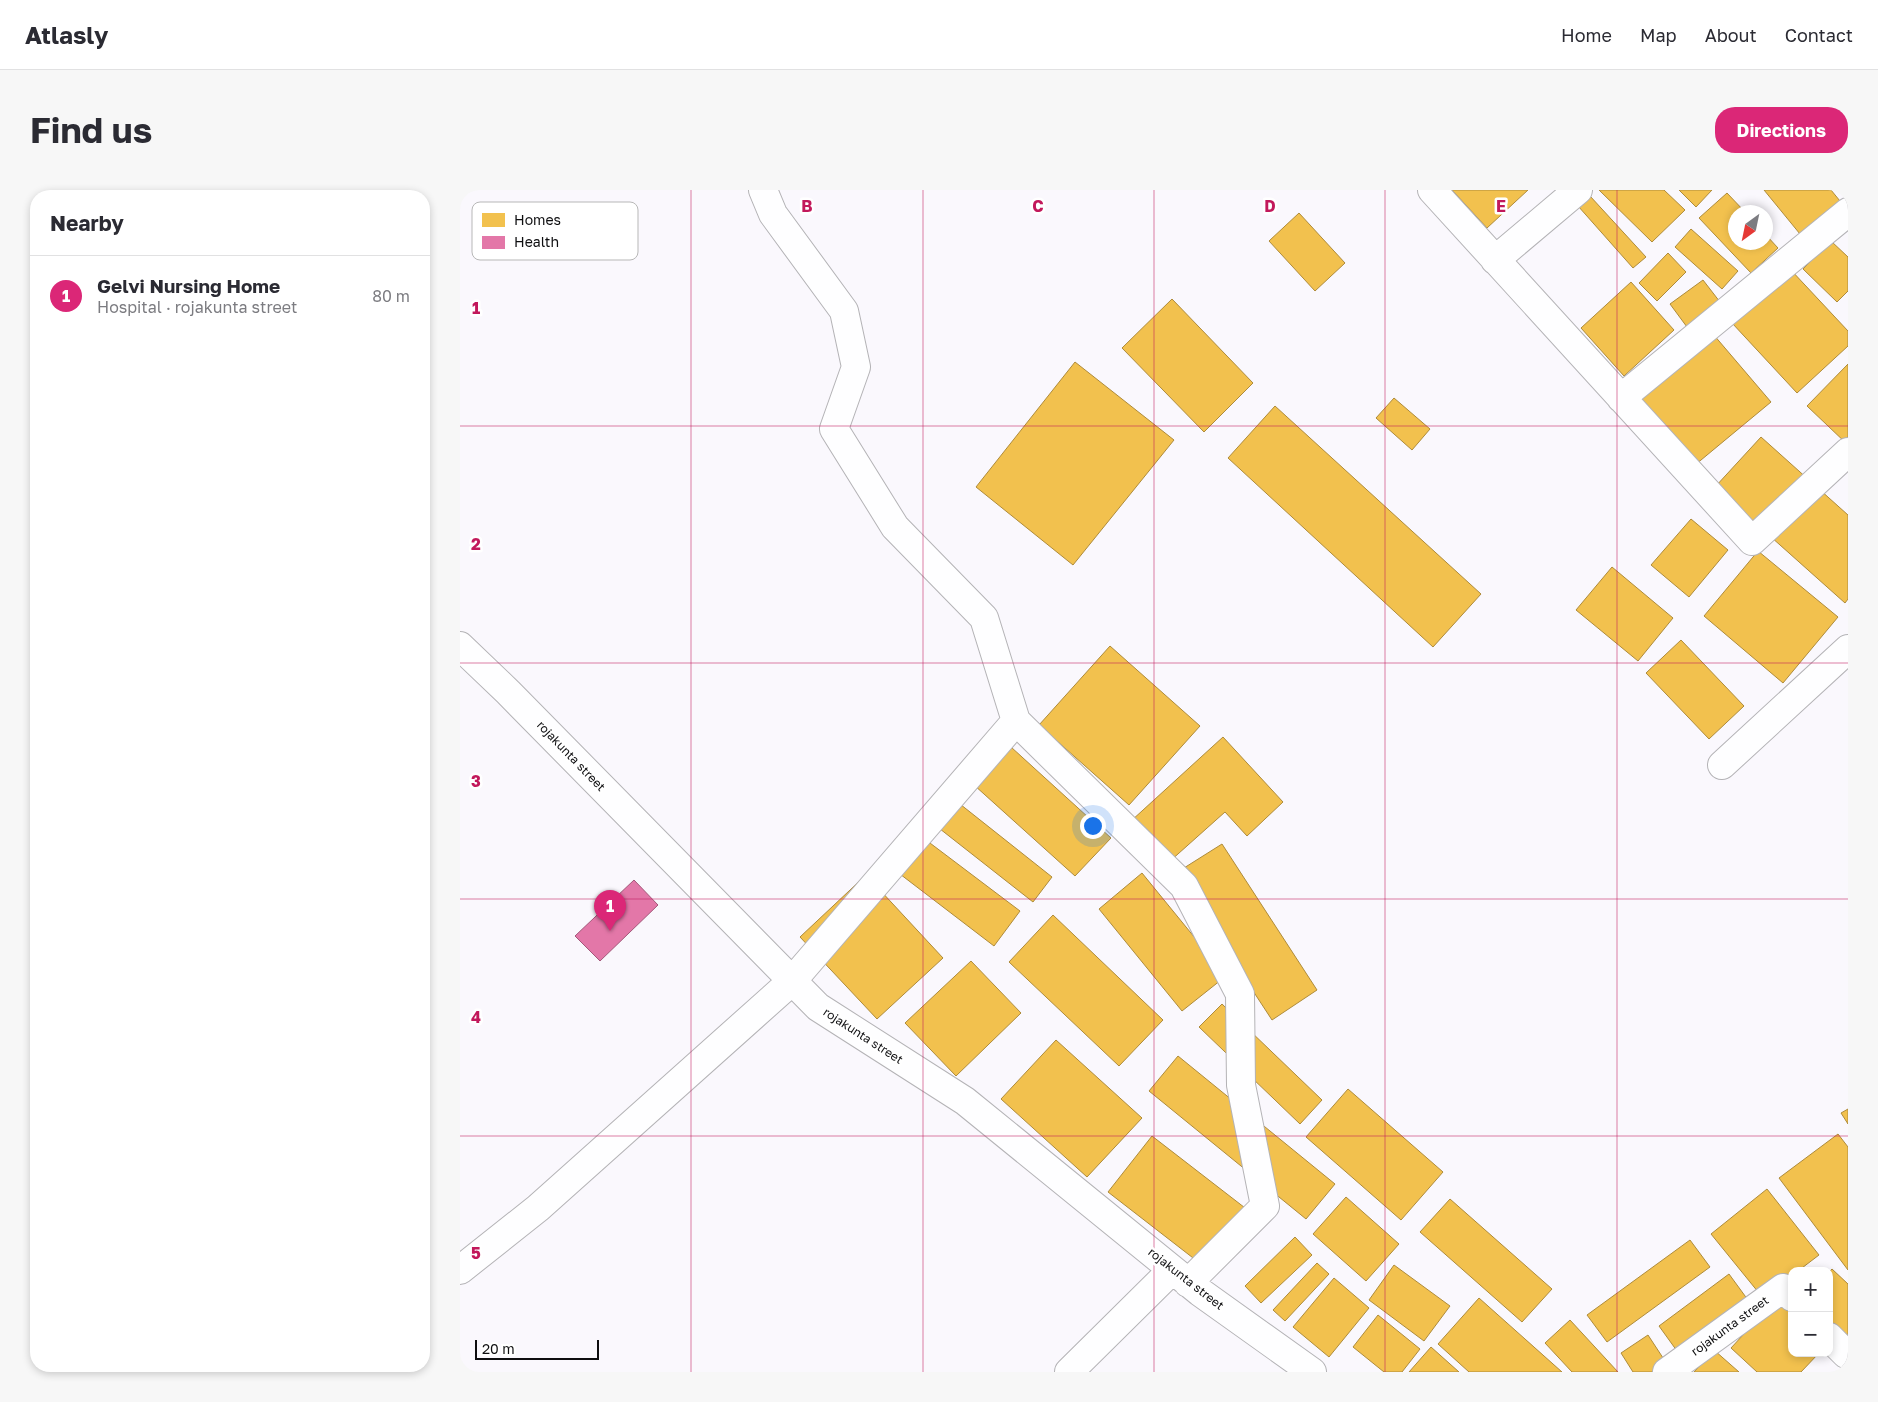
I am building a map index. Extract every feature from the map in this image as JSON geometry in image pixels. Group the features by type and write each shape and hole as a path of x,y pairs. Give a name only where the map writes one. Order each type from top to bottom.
{"street":[{"path":"763,190 773,214 844,310 856,367 834,429 895,527 984,618 1016,721 1184,886 1240,994 1241,1085 1265,1206 1180,1276 1069,1372"},
{"path":"1432,190 1752,541 1848,452"},
{"path":"1495,260 1578,190"},
{"path":"1621,398 1848,212"},
{"name":"rojakunta street","path":"460,646 508,692 818,1007 964,1101 1180,1276 1312,1372"},
{"path":"1722,765 1848,650"},
{"path":"460,1270 538,1208 792,981 1016,721"},
{"name":"rojakunta street","path":"1668,1372 1783,1288 1788,1293"},
{"path":"1833,1340 1848,1354"}],"building: Homes":[{"path":"1452,190 1528,190 1487,228"},
{"path":"1599,190 1664,190 1685,210 1652,242"},
{"path":"1679,190 1712,190 1696,207"},
{"path":"1764,190 1831,190 1840,201 1800,234"},
{"path":"1727,193 1738,205 1728,205 1728,249 1699,218"},
{"path":"1590,196 1646,257 1633,268 1578,206"},
{"path":"1299,213 1345,263 1315,291 1269,241"},
{"path":"1691,229 1738,271 1722,289 1675,247"},
{"path":"1831,241 1848,257 1848,291 1837,302 1803,269"},
{"path":"1773,243 1778,248 1751,273 1729,250 1773,250"},
{"path":"1668,253 1686,272 1657,301 1639,283"},
{"path":"1790,269 1848,331 1848,346 1797,393 1732,323"},
{"path":"1703,280 1720,302 1687,327 1670,304"},
{"path":"1631,282 1674,330 1624,376 1581,328"},
{"path":"1172,299 1253,383 1204,432 1122,348"},
{"path":"1713,334 1771,402 1695,465 1638,397"},
{"path":"1075,362 1174,440 1073,565 976,487"},
{"path":"1848,364 1848,445 1807,406"},
{"path":"1394,398 1430,429 1412,450 1376,418"},
{"path":"1275,406 1481,594 1433,647 1228,458"},
{"path":"1761,437 1848,515 1848,599 1845,603 1715,487"},
{"path":"1691,519 1728,550 1689,597 1651,565"},
{"path":"1758,551 1838,617 1783,683 1704,616"},
{"path":"1612,567 1673,618 1638,661 1576,610"},
{"path":"1681,640 1744,706 1709,739 1646,673"},
{"path":"1110,646 1200,726 1129,805 1039,725"},
{"path":"1000,737 1111,838 1075,876 964,776"},
{"path":"1223,737 1283,802 1247,836 1225,812 1169,862 1131,821"},
{"path":"941,789 1052,877 1033,902 921,814"},
{"path":"922,837 1020,911 994,946 896,871"},
{"path":"1222,844 1317,990 1272,1020 1176,873"},
{"path":"1142,873 1226,976 1182,1011 1099,909"},
{"path":"866,875 943,958 877,1019 800,937"},
{"path":"1053,915 1163,1020 1119,1066 1009,962"},
{"path":"971,961 1021,1013 956,1076 905,1023"},
{"path":"1222,1004 1322,1100 1300,1124 1199,1027"},
{"path":"1056,1040 1142,1118 1087,1177 1001,1099"},
{"path":"1178,1056 1335,1184 1306,1219 1149,1091"},
{"path":"1348,1089 1443,1172 1401,1220 1306,1137"},
{"path":"1848,1109 1848,1124 1841,1113"},
{"path":"1838,1134 1848,1147 1848,1270 1779,1178"},
{"path":"1152,1136 1249,1211 1206,1268 1108,1192"},
{"path":"1767,1189 1819,1255 1803,1267 1788,1267 1788,1279 1763,1298 1711,1234"},
{"path":"1346,1197 1399,1244 1366,1281 1313,1234"},
{"path":"1450,1199 1552,1289 1522,1322 1420,1232"},
{"path":"1295,1237 1312,1255 1261,1303 1245,1286"},
{"path":"1690,1240 1710,1267 1607,1342 1587,1315"},
{"path":"1317,1263 1329,1274 1285,1321 1273,1310"},
{"path":"1394,1265 1450,1306 1424,1341 1369,1300"},
{"path":"1833,1270 1848,1284 1848,1342 1833,1329"},
{"path":"1729,1274 1748,1300 1677,1351 1659,1326"},
{"path":"1334,1278 1369,1308 1329,1357 1293,1327"},
{"path":"1779,1296 1788,1304 1788,1357 1815,1357 1801,1372 1757,1372 1731,1348"},
{"path":"1479,1298 1562,1372 1469,1372 1438,1344"},
{"path":"1378,1315 1420,1349 1402,1372 1384,1372 1353,1347"},
{"path":"1570,1320 1618,1372 1572,1372 1545,1343"},
{"path":"1648,1335 1667,1364 1653,1372 1633,1372 1621,1353"},
{"path":"1431,1347 1459,1372 1409,1372"},
{"path":"1714,1350 1739,1372 1694,1372"}],"building: Health":[{"path":"634,880 658,905 600,961 575,936"}],"place":[{"name":"Gelvi Nursing Home","path":"610,931"}]}
